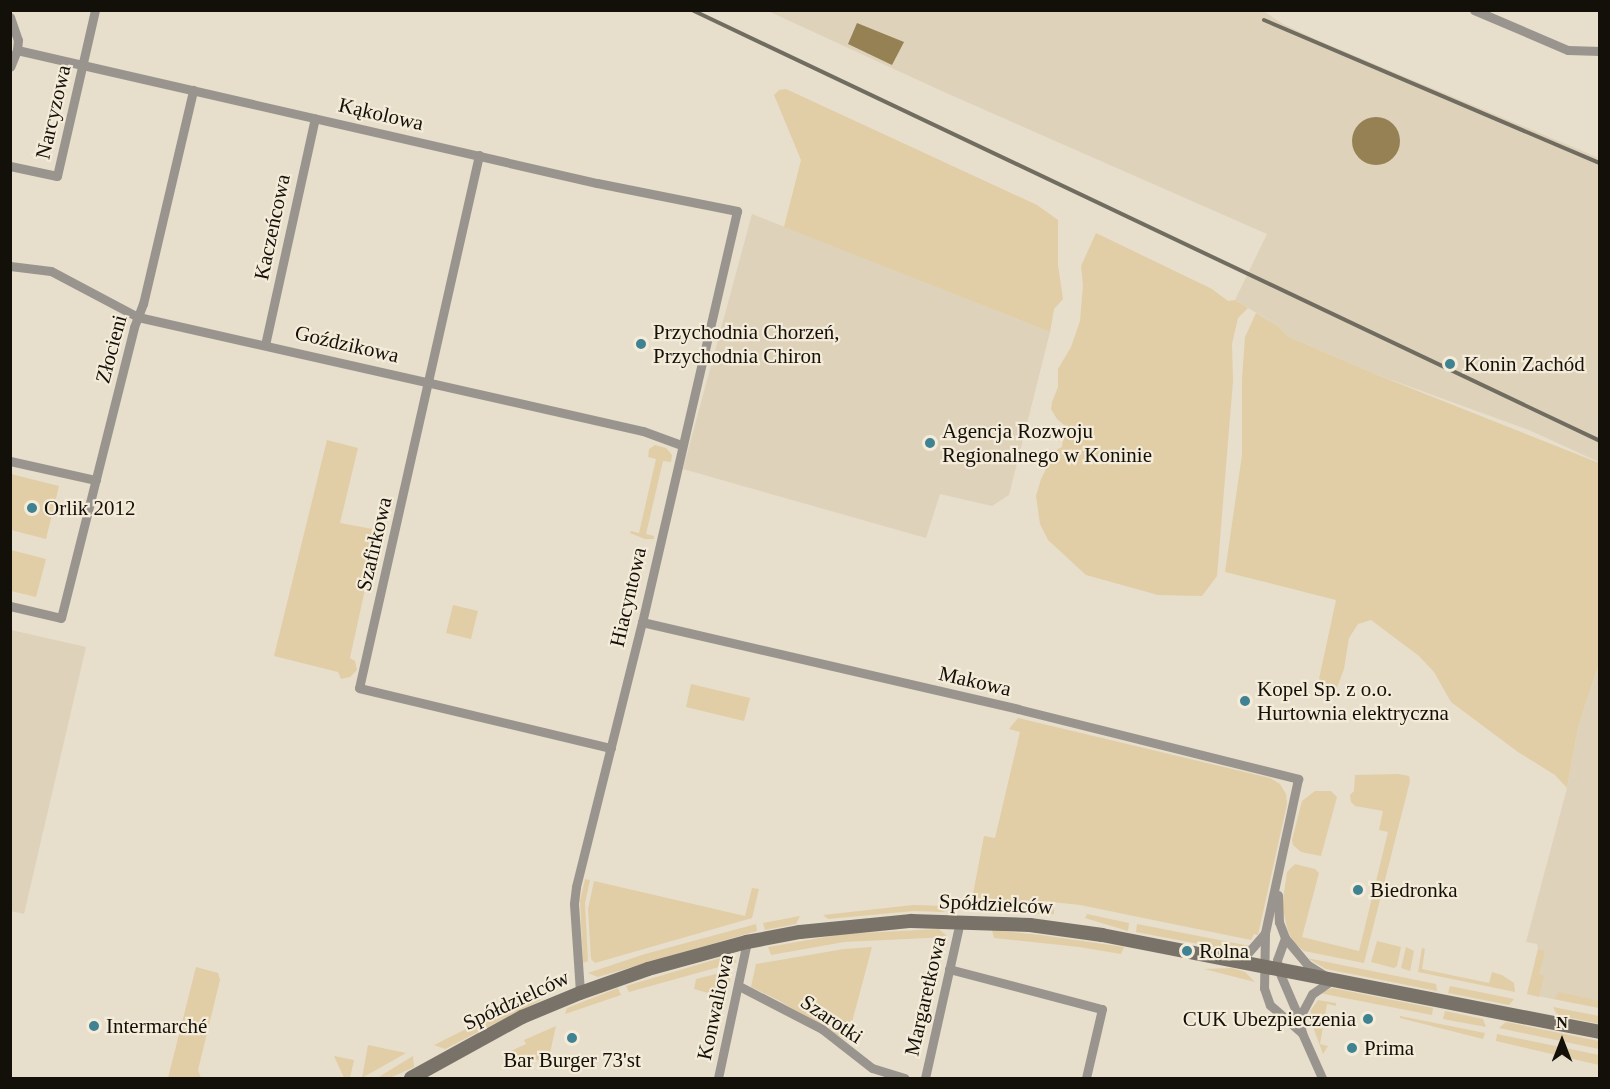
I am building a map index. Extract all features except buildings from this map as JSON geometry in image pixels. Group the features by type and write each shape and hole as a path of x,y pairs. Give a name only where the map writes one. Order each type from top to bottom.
{"street":[{"name":"Narcyzowa","path":"10,166 57,176 95,10"},
{"path":"1474,10 1568,50 1599,51"},
{"path":"10,17 16,29 17,50 10,67"},
{"name":"Kąkolowa","path":"17,50 736,211"},
{"name":"Złocieni","path":"10,606 61,618 193,90"},
{"name":"Kaczeńcowa","path":"265,345 315,118"},
{"name":"Szafirkowa","path":"479,155 359,688 611,748"},
{"name":"Hiacyntowa","path":"580,993 574,904 576,887 642,622 736,211"},
{"name":"Goździkowa","path":"10,266 51,271 138,317 643,430 681,445"},
{"path":"10,461 96,480"},
{"name":"Makowa","path":"642,622 1018,709 1298,779 1280,871"},
{"path":"1280,871 1265,933 1272,968 1299,1018 1302,1033 1322,1078"},
{"path":"1280,871 1278,907 1285,938 1308,965 1332,980 1312,994 1299,1018"},
{"name":"Spółdzielców","path":"411,1078 522,1017 648,969 747,942 857,924 960,921 1066,929 1599,1032"},
{"name":"Margaretkowa","path":"925,1078 960,921"},
{"path":"1240,962 1265,933"},
{"path":"1285,938 1264,988 1269,1005 1302,1033"},
{"name":"Konwaliowa","path":"718,1078 747,942"},
{"path":"949,969 1102,1009 1086,1078"},
{"name":"Szarotki","path":"739,986 822,1029 872,1068 905,1078"}],"shaded area":[{"path":"768,11 1263,11 1283,24 1322,42 1599,158 1599,462 1529,430 1375,374 1289,337 1278,326 1235,300 1267,234 944,92"},
{"path":"857,23 904,42 892,65 848,44"},
{"path":"786,89 1037,205 1058,220 1058,265 1063,299 1054,309 1050,332 784,227 801,160 774,95 779,90"},
{"path":"1371,117 1381,117 1393,124 1400,136 1400,146 1393,158 1381,165 1371,165 1356,154 1352,146 1352,136 1363,121"},
{"path":"752,214 1050,332 1009,495 992,506 940,494 926,538 683,469"},
{"path":"1096,233 1212,289 1228,301 1235,300 1248,308 1238,318 1232,344 1233,381 1217,576 1202,596 1158,595 1086,575 1048,540 1040,524 1036,496 1041,479 1056,450 1062,447 1063,437 1070,430 1057,419 1051,409 1058,387 1058,369 1071,347 1080,321 1083,285 1081,266"},
{"path":"1256,313 1278,326 1289,337 1375,374 1599,463 1599,664 1578,727 1567,788 1555,775 1518,752 1451,702 1434,672 1419,656 1371,620 1358,624 1349,638 1344,669 1338,685 1334,693 1327,690 1319,679 1336,600 1225,572 1242,455 1242,379 1245,337"},
{"path":"327,440 358,448 340,523 378,530 350,658 355,661 357,670 350,677 341,679 338,672 274,656"},
{"path":"655,445 666,448 672,455 671,462 663,461 646,534 654,536 654,539 645,539 630,533 631,531 639,533 656,459 648,457 649,449"},
{"name":"Orlik 2012","path":"11,474 59,486 46,539 11,530"},
{"path":"11,550 46,559 36,597 11,591"},
{"path":"453,605 478,611 471,639 446,633"},
{"path":"11,630 86,647 24,914 11,911"},
{"path":"1599,665 1599,1008 1527,994 1538,949 1537,944 1526,942 1567,788 1578,727"},
{"path":"691,684 750,698 744,721 686,707"},
{"path":"1018,718 1270,778 1280,784 1286,794 1287,804 1258,935 1254,934 1251,940 1080,905 1042,901 972,899 984,836 995,838 1020,732 1009,729"},
{"path":"1355,775 1409,776 1410,781 1364,963 1304,951 1294,943 1288,931 1282,907 1287,872 1295,864 1315,869 1319,873 1302,937 1359,951 1388,832 1379,830 1383,811 1355,806 1351,802 1350,795 1354,791"},
{"path":"1315,791 1331,791 1337,797 1321,856 1301,852 1293,845 1292,840 1302,801"},
{"path":"585,879 590,880 585,903 588,961 583,963 580,901"},
{"path":"594,881 745,916 752,888 759,889 752,918 595,963 591,959 588,909"},
{"path":"913,905 983,907 982,913 971,908 956,907 943,912 914,911 828,919 823,915"},
{"path":"996,906 1054,909 1054,914 994,913"},
{"path":"1087,914 1129,923 1128,931 1085,918"},
{"path":"800,916 796,924 765,930 763,923"},
{"path":"756,924 757,931 598,977 588,973 645,954"},
{"path":"1137,924 1250,946 1236,951 1136,932"},
{"path":"939,929 948,937 844,942 771,955 768,947 843,934"},
{"path":"992,930 1124,947 1121,954 994,938"},
{"path":"1377,941 1401,947 1397,966 1394,968 1371,962"},
{"path":"872,947 847,1041 778,1000 751,987 756,964 844,949"},
{"path":"1406,947 1414,951 1410,971 1401,968"},
{"path":"1422,948 1425,949 1422,969 1489,983 1492,972 1514,983 1515,992 1418,972"},
{"path":"1538,949 1545,951 1539,974 1544,976 1539,997 1527,994"},
{"path":"727,956 733,957 737,962 629,992 626,986"},
{"path":"1307,958 1436,984 1437,991 1326,969"},
{"path":"196,967 218,973 220,980 198,1070 201,1078 168,1078"},
{"path":"1232,968 1245,972 1255,982 1204,969"},
{"path":"732,970 724,1006 712,994 694,989 696,979"},
{"path":"1450,986 1514,999 1509,1005 1448,993"},
{"path":"618,988 621,995 565,1014 567,1008"},
{"path":"1332,988 1433,1008 1432,1015 1319,993"},
{"path":"1558,992 1599,1001 1599,1008 1555,999"},
{"path":"536,994 541,1000 445,1049 434,1045"},
{"path":"1318,1000 1336,1003 1336,1006 1327,1004 1320,1044 1328,1046 1323,1054 1310,1019 1311,1010"},
{"path":"1553,1007 1599,1016 1599,1024 1557,1015"},
{"path":"1445,1011 1483,1019 1486,1027 1443,1019"},
{"path":"1400,1016 1485,1033 1483,1039 1400,1018"},
{"path":"1506,1022 1599,1041 1599,1049 1499,1028"},
{"path":"556,1026 548,1062 504,1054 526,1044 524,1040"},
{"path":"1497,1034 1599,1055 1599,1065 1496,1041"},
{"path":"368,1045 406,1053 362,1078"},
{"path":"334,1056 354,1060 350,1078 344,1078"},
{"path":"413,1056 414,1067 390,1078 377,1078"}],"railway":[{"path":"692,10 1600,441"},
{"path":"1264,20 1600,163"}],"place":[{"name":"Przychodnia Chorzeń, Przychodnia Chiron","path":"641,344"},
{"name":"Konin Zachód","path":"1450,364"},
{"name":"Agencja Rozwoju Regionalnego w Koninie","path":"930,443"},
{"name":"Orlik 2012","path":"32,508"},
{"name":"Kopel Sp. z o.o. Hurtownia elektryczna","path":"1245,701"},
{"name":"Biedronka","path":"1358,890"},
{"name":"Rolna","path":"1187,951"},
{"name":"CUK Ubezpieczenia","path":"1368,1019"},
{"name":"Intermarché","path":"94,1026"},
{"name":"Bar Burger 73'st","path":"572,1038"},
{"name":"Prima","path":"1352,1048"}]}
